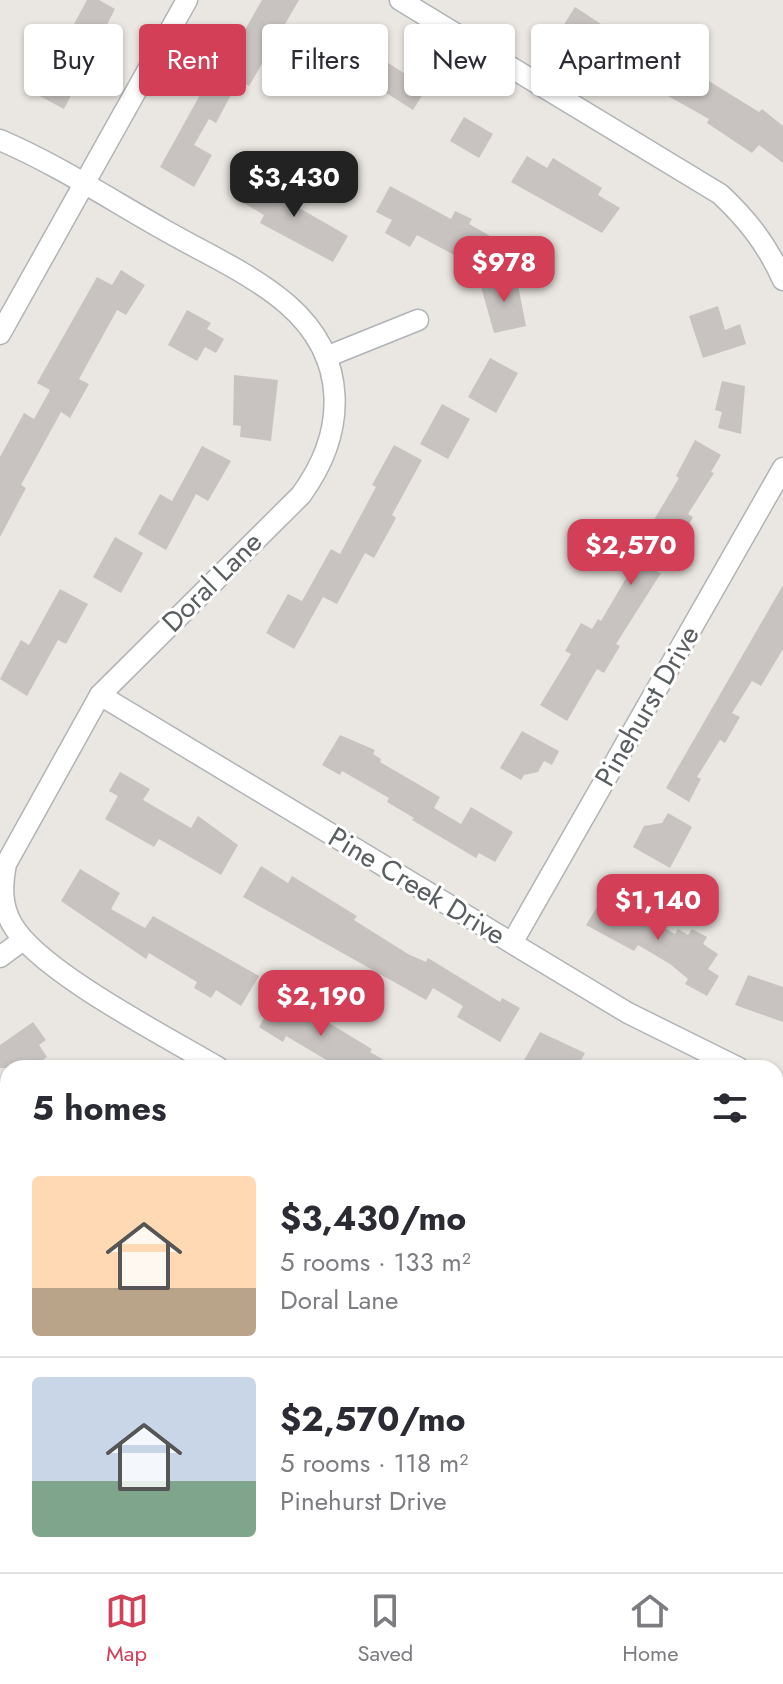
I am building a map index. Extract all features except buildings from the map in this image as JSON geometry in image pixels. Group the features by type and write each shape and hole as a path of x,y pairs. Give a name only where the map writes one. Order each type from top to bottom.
{"street":[{"path":"0,334 187,0"},
{"path":"400,0 720,194 747,219 768,248 783,280"},
{"name":"Doral Lane","path":"0,140 84,184 285,302 302,318 326,357 332,377 335,416 332,436 317,473 301,495 100,695 6,864 3,881 6,913 23,940 69,977 206,1060"},
{"path":"326,357 418,320"},
{"name":"Pinehurst Drive","path":"512,943 783,468"},
{"name":"Pine Creek Drive","path":"100,695 628,1013 723,1060"},
{"path":"0,957 23,940"}]}
